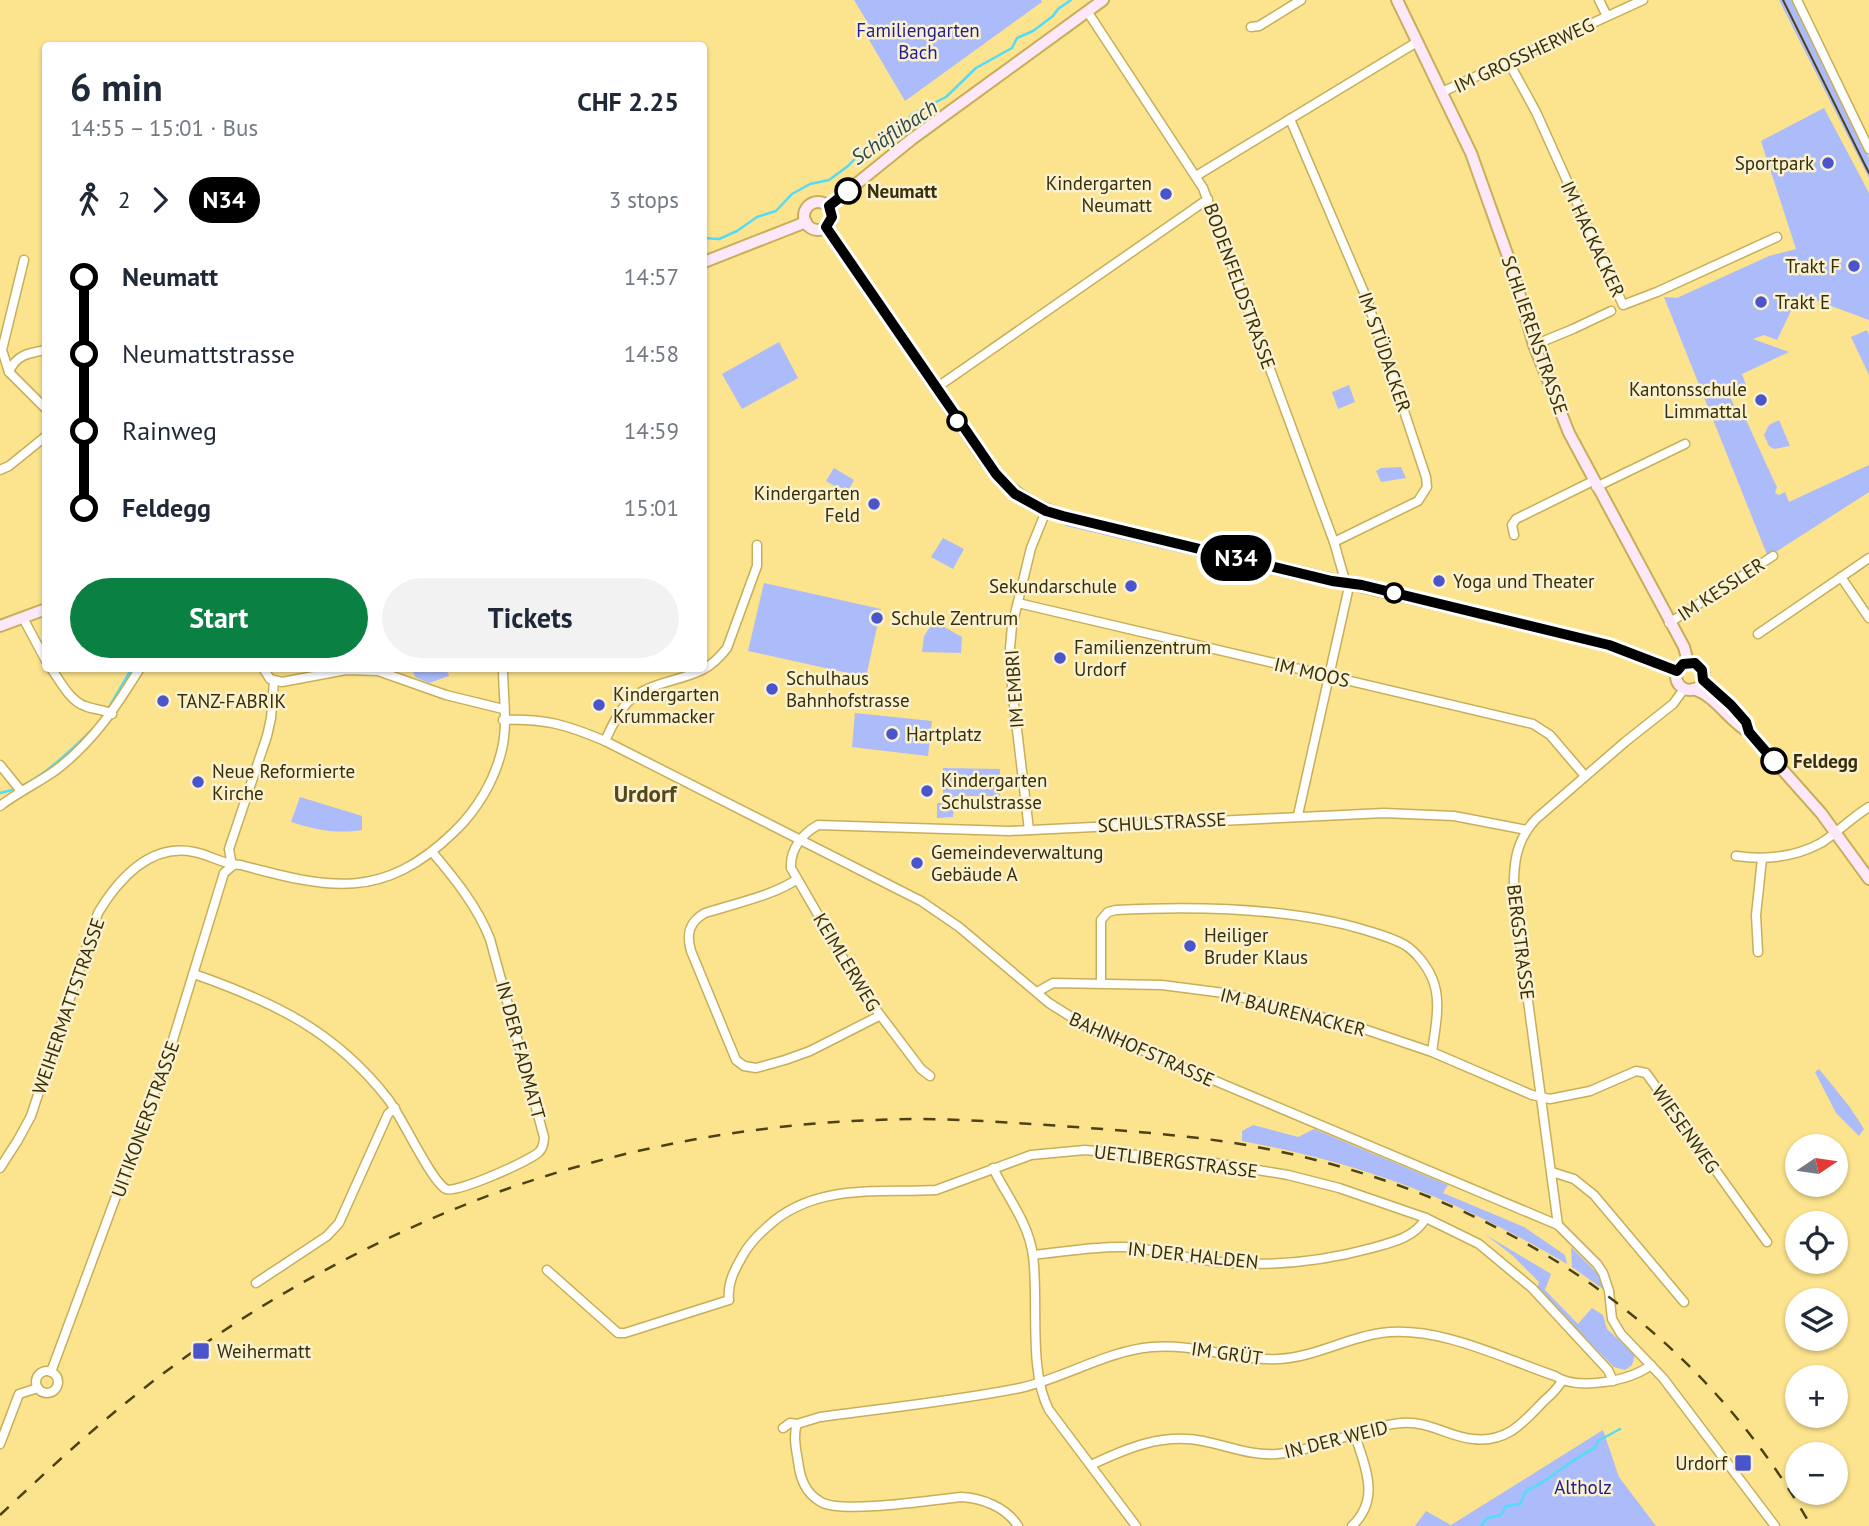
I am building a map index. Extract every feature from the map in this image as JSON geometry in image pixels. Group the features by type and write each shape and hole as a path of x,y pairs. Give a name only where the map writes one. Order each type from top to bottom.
{"main road":[{"path":"829,206 912,139 1103,0"},
{"name":"SCHLIERENSTRASSE","path":"1397,0 1471,153 1534,345 1569,433 1684,647 1688,662"},
{"path":"818,201 829,206 832,217 826,227 815,229 806,222 805,210 810,204 818,201"},
{"path":"707,261 806,222"},
{"path":"826,227 996,474 1015,494 1046,511 1284,570 1609,645 1677,671"},
{"path":"0,626 42,611"},
{"path":"1749,732 1746,722 1731,705 1703,680 1700,667 1688,662 1677,671 1676,679 1688,689 1701,691 1749,732 1836,831 1869,879"},
{"path":"1688,689 1699,686 1703,680"}],"street":[{"path":"1251,27 1259,26 1301,0"},
{"path":"1600,0 1607,16"},
{"name":"IM GROSSHERWEG","path":"1442,92 1643,0"},
{"path":"1797,0 1869,149"},
{"name":"BODENFELDSTRASSE","path":"1087,12 1196,176 1208,200 1334,542 1346,583"},
{"path":"1196,176 1417,42"},
{"name":"IM HACKACKER","path":"1508,61 1536,112 1623,305 1777,237"},
{"name":"IM STÜDACKER","path":"1290,119 1366,297 1426,477 1427,487 1418,501 1334,542"},
{"path":"936,388 1208,200"},
{"path":"24,260 2,350 9,372 42,406"},
{"path":"1534,345 1611,311"},
{"path":"9,372 18,358 42,351"},
{"path":"0,470 42,439"},
{"path":"1514,535 1512,525 1516,519 1685,444"},
{"name":"IM EMBRI","path":"1028,830 1010,670 1012,626 1031,548 1046,511"},
{"path":"707,667 727,648 757,566 757,545"},
{"name":"IM KESSLER","path":"1669,623 1773,556"},
{"path":"1758,634 1869,558"},
{"path":"1841,577 1869,618"},
{"path":"1298,816 1348,591 1346,583"},
{"name":"IM MOOS","path":"1018,603 1533,724 1558,743 1585,776"},
{"path":"23,618 42,654"},
{"path":"54,672 71,696 83,706 109,712"},
{"path":"0,806 18,788 68,760 99,731 137,672"},
{"path":"266,672 274,681 282,682 335,672"},
{"path":"381,672 446,695 503,709 503,672"},
{"path":"605,741 621,711 631,699 658,684 696,672"},
{"path":"232,866 229,849 269,727 274,681"},
{"name":"BERGSTRASSE","path":"1558,1225 1514,885 1517,848 1527,830 1585,776 1688,689"},
{"name":"WEIHERMATTSTRASSE","path":"0,1167 31,1116 93,926 112,891 136,866 173,852 196,852 232,866 241,865 324,884 372,882 410,868 433,853 466,821 492,780 503,747 503,709"},
{"name":"BAHNHOFSTRASSE","path":"503,720 541,720 605,741 921,901 959,927 1066,1015 1096,1031 1558,1225 1597,1264 1606,1282 1616,1328 1651,1364 1775,1526"},
{"path":"0,765 18,788"},
{"path":"1736,856 1762,859 1807,849 1820,843 1869,807"},
{"name":"SCHULSTRASSE","path":"801,839 813,828 825,824 905,830 1028,830 1411,813 1454,816 1527,830"},
{"name":"KEIMLERWEG","path":"801,839 790,857 797,879 879,1016 921,1069 930,1076"},
{"name":"IN DER FADMATT","path":"194,974 271,1004 332,1041 373,1082 394,1108 439,1182 450,1190 462,1188 528,1159 540,1151 544,1144 487,930 461,887 433,853"},
{"path":"1758,953 1756,915 1762,859"},
{"name":"UITIKONERSTRASSE","path":"51,1372 141,1134 225,873 232,866"},
{"path":"797,879 782,887 695,918 688,934 691,951 736,1060 744,1066 756,1068 785,1060 810,1051 879,1016"},
{"path":"1101,984 1101,920 1108,912 1116,909 1253,912 1317,917 1406,945 1421,960 1432,976 1436,993 1432,1052"},
{"name":"IM BAURENACKER","path":"1037,992 1054,983 1162,985 1274,1003 1349,1024 1432,1052 1541,1097"},
{"name":"WIESENWEG","path":"1541,1097 1550,1099 1590,1091 1636,1071 1646,1073 1767,1242"},
{"path":"256,1283 327,1237 339,1223 388,1114 394,1108"},
{"name":"UETLIBERGSTRASSE","path":"547,1270 618,1333 625,1333 729,1300 728,1288 746,1248 786,1211 820,1197 836,1193 936,1190 1031,1155 1061,1151 1085,1150 1171,1157 1288,1175 1339,1188 1426,1217 1479,1244 1497,1257 1532,1288 1590,1349 1608,1370 1613,1381"},
{"path":"993,1168 1022,1220 1033,1255 1038,1383 1041,1395 1049,1410 1136,1526"},
{"path":"1552,1172 1574,1179 1594,1195 1684,1302"},
{"name":"IN DER HALDEN","path":"1033,1255 1110,1247 1145,1249 1239,1264 1302,1262 1334,1257 1398,1240 1414,1233 1426,1217"},
{"name":"IM GRÜT","path":"783,1428 790,1423 797,1424 820,1417 1038,1383 1121,1353 1145,1348 1182,1346 1233,1357 1276,1359 1305,1356 1372,1334 1396,1331 1439,1336 1555,1376 1562,1381 1613,1381 1628,1378 1651,1364"},
{"name":"UITIKONERSTRASSE","path":"51,1372 58,1380 54,1390 47,1393 38,1388 37,1384 39,1376 51,1372"},
{"name":"IN DER WEID","path":"1091,1465 1156,1440 1202,1441 1265,1454 1300,1450 1389,1424 1414,1422 1472,1439 1494,1438 1526,1422 1557,1390 1562,1381"},
{"path":"0,1444 19,1394 38,1388"},
{"path":"797,1424 799,1474 804,1486 822,1503 842,1507 976,1497 1005,1513 1018,1526"},
{"path":"1352,1526 1362,1516 1370,1494 1355,1435"}],"green space":[{"name":"Familiengarten Bach","path":"854,0 1042,2 905,101 865,33 871,28"},
{"path":"1779,0 1792,0 1869,158 1869,178"},
{"path":"1824,108 1869,193 1869,320 1799,294 1777,340 1764,335 1753,339 1789,352 1742,374 1747,388 1730,396 1734,406 1732,411 1742,411 1777,487 1775,493 1779,495 1785,492 1789,502 1869,465 1869,492 1768,557 1664,297 1677,298 1769,256 1796,249 1761,141"},
{"path":"1867,330 1869,335 1869,375 1851,337"},
{"path":"779,342 798,378 742,409 722,374"},
{"path":"1349,385 1355,402 1338,409 1332,392"},
{"path":"1779,420 1790,446 1774,449 1769,446 1764,435 1769,425"},
{"path":"1401,467 1406,478 1381,482 1376,471 1381,468"},
{"path":"834,468 854,480 847,493 826,481"},
{"path":"1063,524 1269,572 1316,585 1066,526"},
{"path":"943,538 964,549 953,569 931,557"},
{"path":"764,583 881,609 866,677 748,651"},
{"path":"937,623 962,637 961,653 922,652 924,636 932,624"},
{"path":"413,672 448,672 449,676 429,683 415,677"},
{"name":"Hartplatz","path":"855,713 932,721 928,756 852,747"},
{"path":"943,768 1000,769 1000,796 955,796 953,817 937,818 937,803 943,803"},
{"path":"300,797 362,816 362,830 326,831 291,822"},
{"path":"1819,1069 1864,1129 1859,1136 1836,1113 1815,1072"},
{"path":"1253,1125 1298,1137 1314,1129 1448,1185 1443,1193 1524,1227 1565,1255 1567,1264 1488,1221 1410,1187 1330,1161 1242,1141 1242,1131"},
{"path":"1486,1235 1551,1274 1545,1290 1578,1324 1592,1308 1603,1315 1607,1329 1635,1355 1632,1365 1625,1370 1614,1367 1537,1289 1539,1282 1512,1255"},
{"path":"1571,1247 1598,1274 1603,1289 1572,1267"},
{"name":"Altholz","path":"1603,1430 1619,1477 1656,1526 1415,1526 1426,1511 1451,1525"}],"waterway":[{"name":"Schäflibach","path":"707,238 719,239 737,231 757,217 776,211 792,194 810,184 829,180 848,166 865,148 890,139 912,114 946,97 976,68 1012,48 1017,38 1033,31 1071,0"},
{"name":"Schäflibach","path":"108,709 130,672"},
{"name":"Schäflibach","path":"0,793 26,784 39,776 94,728"},
{"path":"1481,1526 1487,1518 1501,1515 1506,1506 1520,1504 1526,1491 1620,1429"}],"tram line":[{"path":"1783,0 1869,173"}],"railway":[{"path":"0,1515 115,1411 190,1354 262,1307 336,1264 452,1210 554,1173 660,1146 768,1128 923,1119 1135,1132 1257,1147 1343,1167 1425,1195 1504,1231 1577,1275 1645,1326 1707,1385 1763,1452 1811,1526"}],"bus line":[{"name":"N34","path":"848,191 829,206 832,217 826,227 984,459 1015,494 1046,511 1063,516 1609,645 1677,671 1683,664 1695,663 1702,670 1703,680 1746,722 1749,732 1774,761"}],"place":[{"name":"Sportpark","path":"1828,163"},
{"name":"Neumatt","path":"848,191"},
{"name":"Kindergarten Neumatt","path":"1166,194"},
{"name":"Trakt F","path":"1854,266"},
{"name":"Trakt E","path":"1761,302"},
{"name":"Kantonsschule Limmattal","path":"1761,400"},
{"name":"Kindergarten Feld","path":"874,504"},
{"name":"Yoga und Theater","path":"1439,581"},
{"name":"Sekundarschule","path":"1131,586"},
{"name":"Schule Zentrum","path":"877,618"},
{"name":"Familienzentrum Urdorf","path":"1060,658"},
{"name":"Schulhaus Bahnhofstrasse","path":"772,689"},
{"name":"TANZ-FABRIK","path":"163,701"},
{"name":"Kindergarten Krummacker","path":"599,705"},
{"name":"Hartplatz","path":"892,734"},
{"name":"Feldegg","path":"1774,761"},
{"name":"Neue Reformierte Kirche","path":"198,782"},
{"name":"Kindergarten Schulstrasse","path":"927,791"},
{"name":"Gemeindeverwaltung Gebäude A","path":"917,863"},
{"name":"Heiliger Bruder Klaus","path":"1190,946"},
{"name":"Weihermatt","path":"201,1351"},
{"name":"Urdorf","path":"1743,1463"}],"district":[{"name":"Urdorf","path":"645,793"}]}
